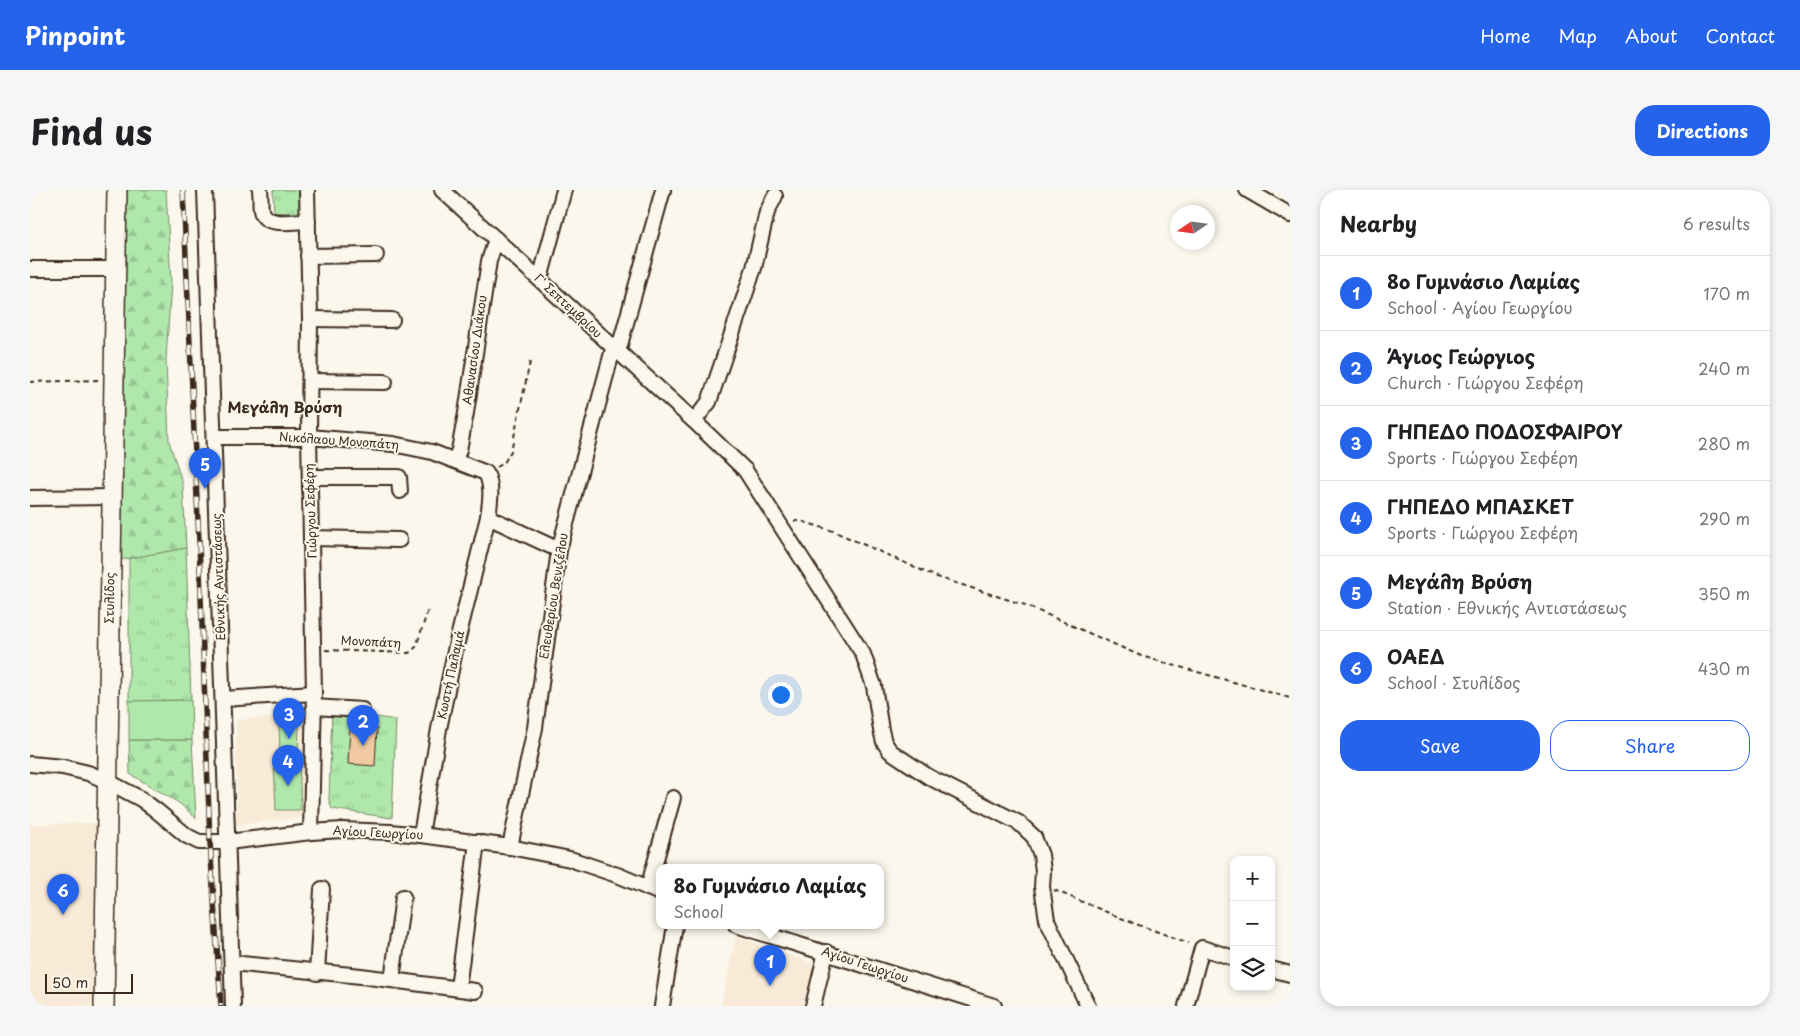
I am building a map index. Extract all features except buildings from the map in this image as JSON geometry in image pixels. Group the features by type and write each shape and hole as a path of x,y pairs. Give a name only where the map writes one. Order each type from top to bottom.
{"main road":[{"name":"Στυλίδος","path":"104,1006 117,190"}],"street":[{"name":"Εθνικής Αντιστάσεως","path":"205,190 234,1006"},
{"path":"260,190 261,211 264,218 272,222 308,221"},
{"name":"Γιώργου Σεφέρη","path":"307,190 310,319 309,437 314,650 311,832"},
{"name":"Γ' Σεπτεμβρίου","path":"442,190 745,470 863,654 874,686 884,742 890,751 929,777 1019,822 1034,837 1041,855 1042,887 1047,920 1088,1006"},
{"path":"540,279 564,190"},
{"name":"Ελευθερίου Βενιζέλου","path":"510,848 535,728 559,550 663,190"},
{"path":"1247,190 1290,215"},
{"path":"694,421 709,402 754,268 767,212 775,196"},
{"name":"Αθανασίου Διάκου","path":"455,460 460,450 489,261 496,239"},
{"path":"308,256 376,255"},
{"path":"30,269 116,269"},
{"path":"310,319 392,320"},
{"path":"310,381 385,382"},
{"name":"Νικόλαου Μονοπάτη","path":"214,437 309,437 410,447 432,452 486,473"},
{"path":"486,473 490,480 488,517 559,550"},
{"path":"310,477 400,477 400,491"},
{"path":"30,498 112,497"},
{"name":"Κωστή Παλαμά","path":"421,835 439,729 456,646 488,517"},
{"path":"312,538 399,540"},
{"path":"223,699 314,700 362,710"},
{"name":"Αγίου Γεωργίου","path":"30,764 63,767 88,773 107,781 149,805 193,840 228,842 311,832 363,830 421,835 477,842 570,859 654,891"},
{"path":"660,864 673,798"},
{"path":"458,988 477,842"},
{"path":"317,973 322,889"},
{"path":"392,980 404,897"},
{"path":"662,1006 674,929"},
{"name":"Αγίου Γεωργίου","path":"747,929 826,952 994,1006"},
{"path":"1186,1006 1202,948 1230,957"},
{"path":"813,1006 826,952"},
{"path":"232,963 475,990"},
{"path":"1275,970 1290,974"}],"path":[{"path":"486,473 504,462 511,451 530,362"},
{"path":"30,382 114,379"},
{"path":"779,522 801,521 833,531 937,576 1025,606 1142,656 1290,698"},
{"name":"Μονοπάτη","path":"314,650 409,653 416,646 428,610"},
{"path":"1042,887 1057,891 1133,923 1202,948"}],"shaded area":[{"path":"311,716 306,812 298,818 237,825 236,720"},
{"path":"96,823 96,1006 30,1006 30,824"},
{"path":"736,936 820,966 810,1006 721,1006"}],"green space":[{"path":"121,190 166,190 171,282 166,360 169,441 183,485 186,548 120,560"},
{"path":"273,190 300,190 300,212 274,213"},
{"path":"186,548 191,700 129,701 129,558"},
{"path":"191,700 192,740 129,740 129,701"},
{"path":"332,710 396,720 392,818 332,809 329,800"},
{"path":"299,723 298,754 280,755 279,724"},
{"path":"129,740 192,740 196,818 179,803 130,774"},
{"path":"299,761 301,810 276,810 274,763"}],"railway":[{"path":"183,190 210,842 221,1006"}],"place":[{"name":"Μεγάλη Βρύση","path":"205,489"},
{"name":"ΓΗΠΕΔΟ ΠΟΔΟΣΦΑΙΡΟΥ","path":"289,739"},
{"name":"Άγιος Γεώργιος","path":"363,746"},
{"name":"ΓΗΠΕΔΟ ΜΠΑΣΚΕΤ","path":"288,786"},
{"name":"ΟΑΕΔ","path":"63,915"},
{"name":"8ο Γυμνάσιο Λαμίας","path":"770,986"}],"district":[{"name":"Μεγάλη Βρύση","path":"285,408"}]}
